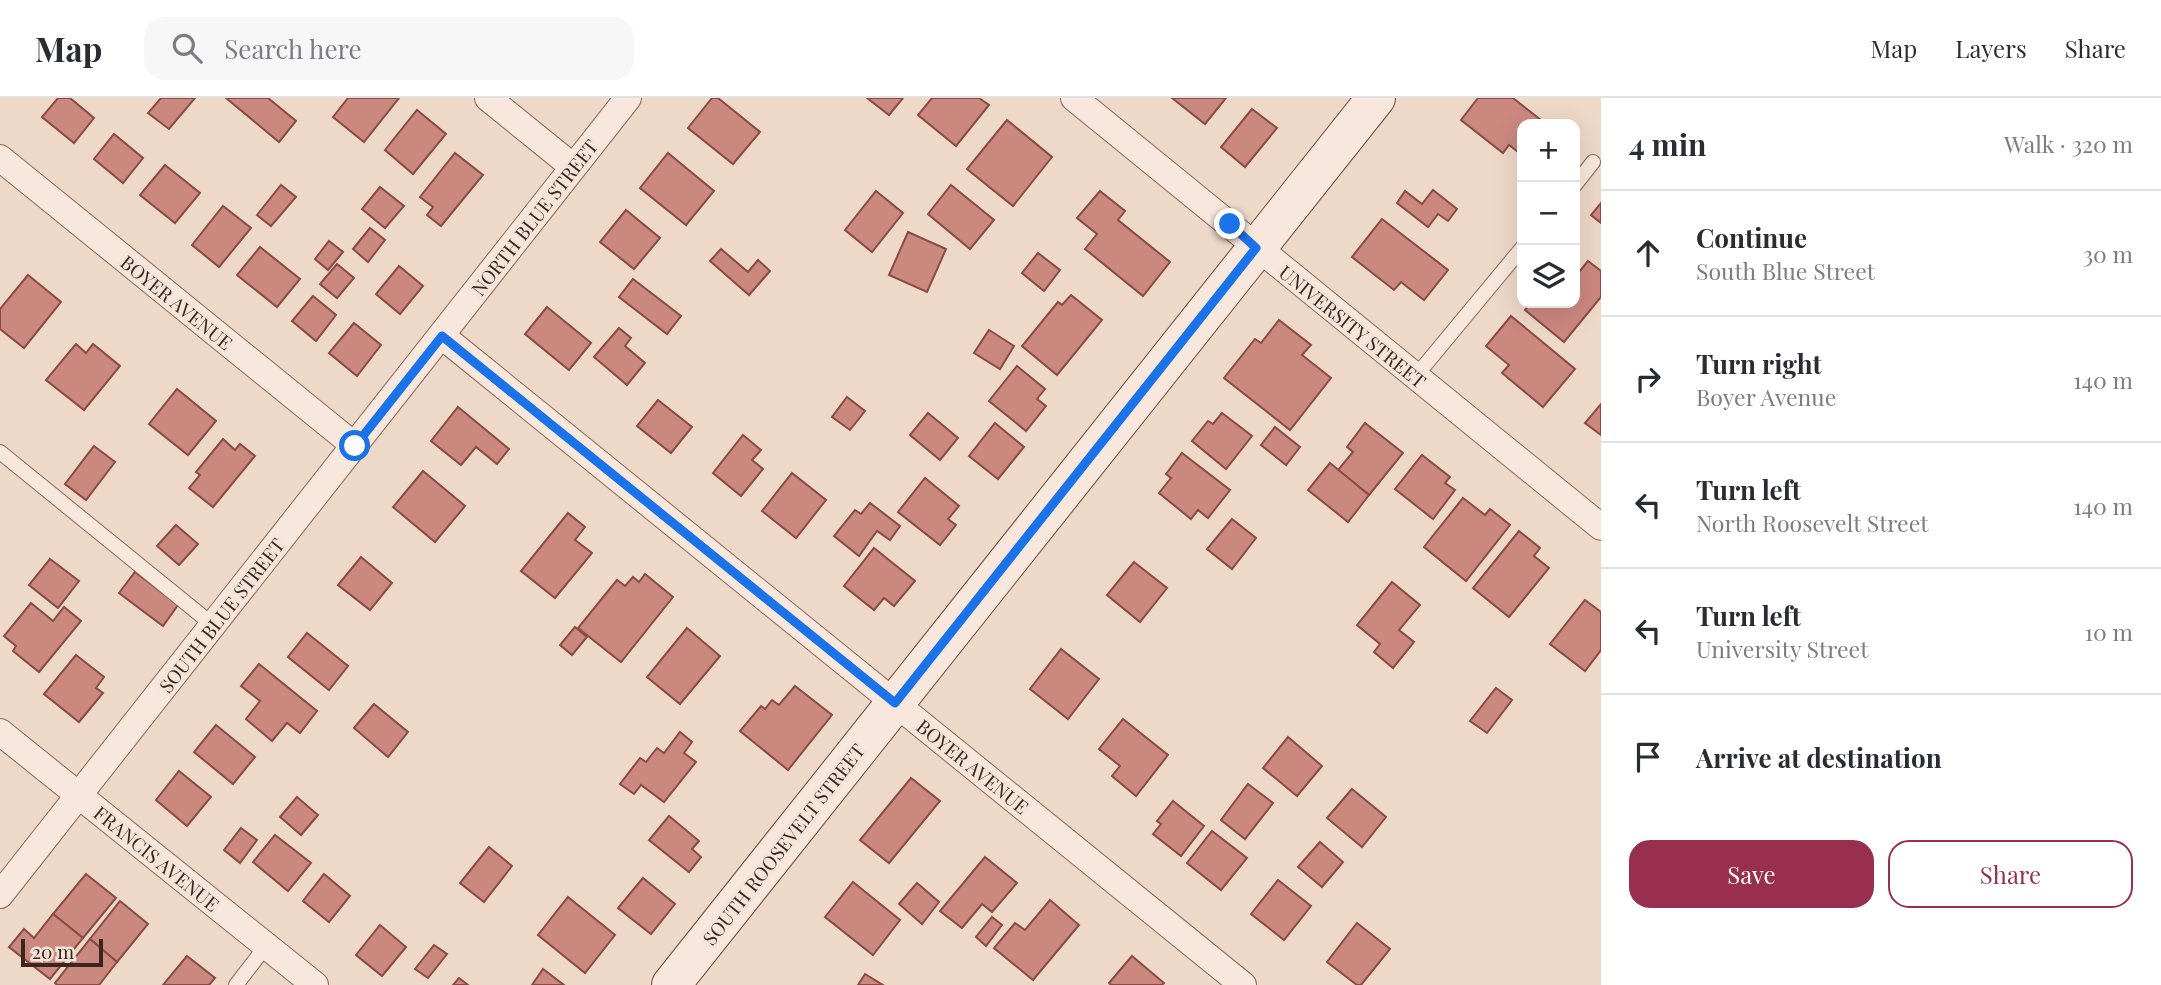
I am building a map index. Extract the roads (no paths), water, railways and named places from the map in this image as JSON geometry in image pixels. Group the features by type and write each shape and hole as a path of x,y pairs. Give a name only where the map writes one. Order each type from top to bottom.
{"main road":[{"name":"SOUTH ROOSEVELT STREET","path":"671,985 1376,98"}],"street":[{"path":"488,98 572,166"},
{"name":"NORTH BLUE STREET","path":"442,336 572,166 628,98"},
{"name":"UNIVERSITY STREET","path":"1074,98 1601,527"},
{"name":"BOYER AVENUE","path":"0,158 355,446"},
{"name":"BOYER AVENUE","path":"442,336 1243,985"},
{"name":"SOUTH BLUE STREET","path":"0,895 442,336"},
{"name":"FRANCIS AVENUE","path":"0,732 315,985"}],"lane":[{"path":"1577,182 1593,162"},
{"path":"1415,377 1517,254"},
{"path":"0,452 213,625"},
{"path":"236,985 266,946"}]}
